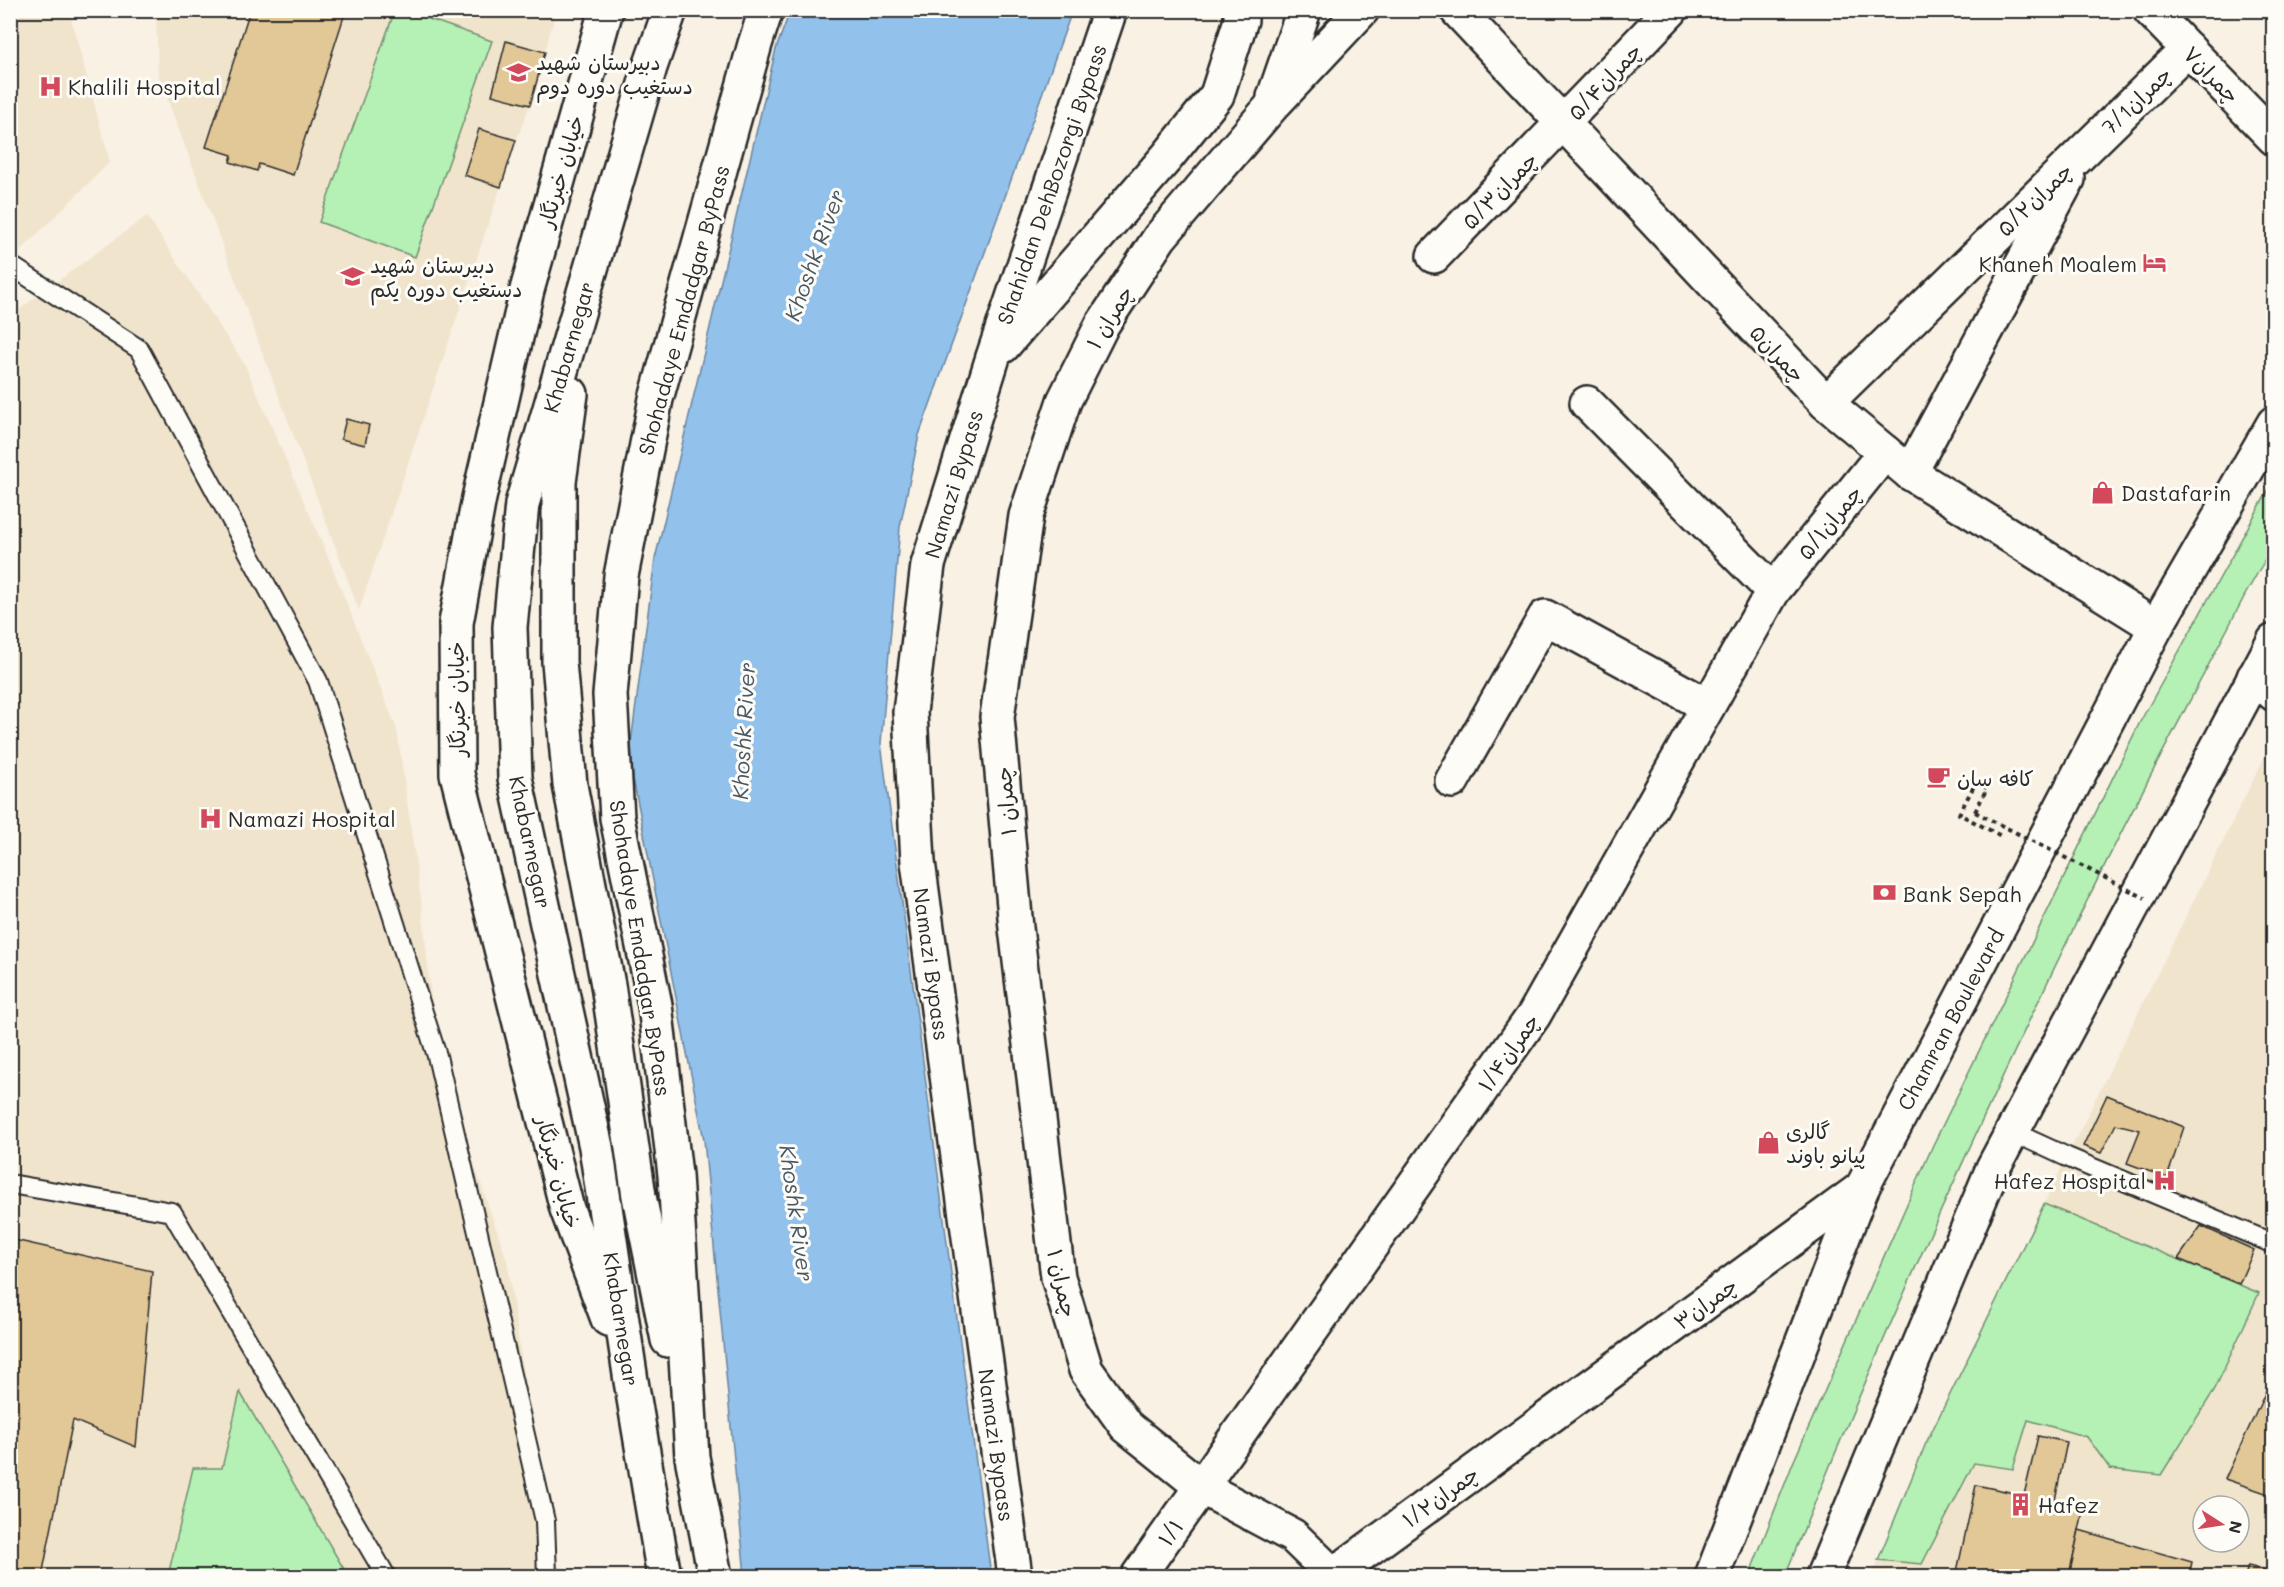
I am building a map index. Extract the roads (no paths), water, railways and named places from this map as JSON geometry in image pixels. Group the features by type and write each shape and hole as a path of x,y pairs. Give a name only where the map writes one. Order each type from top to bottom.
{"main road":[{"name":"خیابان خبرنگار","path":"606,10 527,290 479,498 456,623 457,774 567,1209 631,1381"},
{"name":"Khabarnegar","path":"664,1576 631,1381 596,1147 515,778 510,627 522,504 650,67 670,10"},
{"name":"Shohadaye Emdadgar ByPass","path":"715,1576 692,1457 675,1175 655,1005 616,818 610,695 621,576 656,399 754,44 766,10"},
{"name":"Shahidan DehBozorgi Bypass","path":"993,357 1110,10"},
{"path":"993,357 1167,157 1217,95 1241,20 1241,10"},
{"path":"1270,107 1304,10"},
{"name":"چمران ۱","path":"1333,1576 1293,1536 1203,1488 1126,1426 1086,1370 1058,1277 1016,928 997,717 1026,516 1064,400 1102,325 1160,237 1270,107 1362,10"},
{"name":"چمران۵","path":"1457,10 1826,403 1910,473 2156,627"},
{"name":"چمران۵/۴","path":"1563,125 1671,10"},
{"name":"چمران۷","path":"2150,10 2274,138"},
{"name":"7/1چمران","path":"2083,151 2188,49"},
{"name":"چمران۵/۳","path":"1434,256 1563,125"},
{"name":"چمران۵/۲","path":"1826,403 2083,151"},
{"name":"چمران۵/۲","path":"1910,473 2083,151"},
{"path":"586,285 559,482 559,662 570,785 608,985 639,1196 692,1457"},
{"name":"Namazi Bypass","path":"993,357 928,564 910,712 918,862 1016,1576"},
{"path":"1587,403 1773,591"},
{"name":"Chamran Boulevard","path":"1712,1576 1862,1188 2156,627 2274,423"},
{"name":"چمران۵/۱","path":"1773,591 1885,452"},
{"name":"چمران۱/۴","path":"1203,1488 1534,1015 1773,591"},
{"path":"1452,780 1545,617 1708,706"},
{"path":"1823,1576 1994,1168 2264,685 2274,641"},
{"name":"چمران۳","path":"1548,1418 1862,1188"},
{"name":"چمران۱/۲","path":"1333,1576 1548,1418"},
{"name":"۱/۱","path":"1138,1576 1203,1488"}],"lane":[{"path":"10,265 140,349 318,681 437,1056 545,1521 547,1576"},
{"path":"2013,1132 2274,1244"},
{"path":"10,1184 172,1212 386,1576"}],"water":[{"name":"Khoshk River","path":"790,11 1072,11 919,435 900,527 881,743 991,1576 745,1576 704,1140 629,758 655,559 776,49"}],"place":[{"name":"دبیرستان شهید دستغیب دوره دوم","path":"518,73"},
{"name":"Khalili Hospital","path":"50,86"},
{"name":"Khaneh Moalem","path":"2155,263"},
{"name":"دبیرستان شهید دستغیب دوره یکم","path":"352,276"},
{"name":"Dastafarin","path":"2103,492"},
{"name":"کافه سان","path":"1939,777"},
{"name":"Namazi Hospital","path":"210,818"},
{"name":"Bank Sepah","path":"1885,893"},
{"name":"گالری پیانو باوند","path":"1768,1142"},
{"name":"Hafez Hospital","path":"2164,1180"},
{"name":"Hafez","path":"2020,1504"}]}
